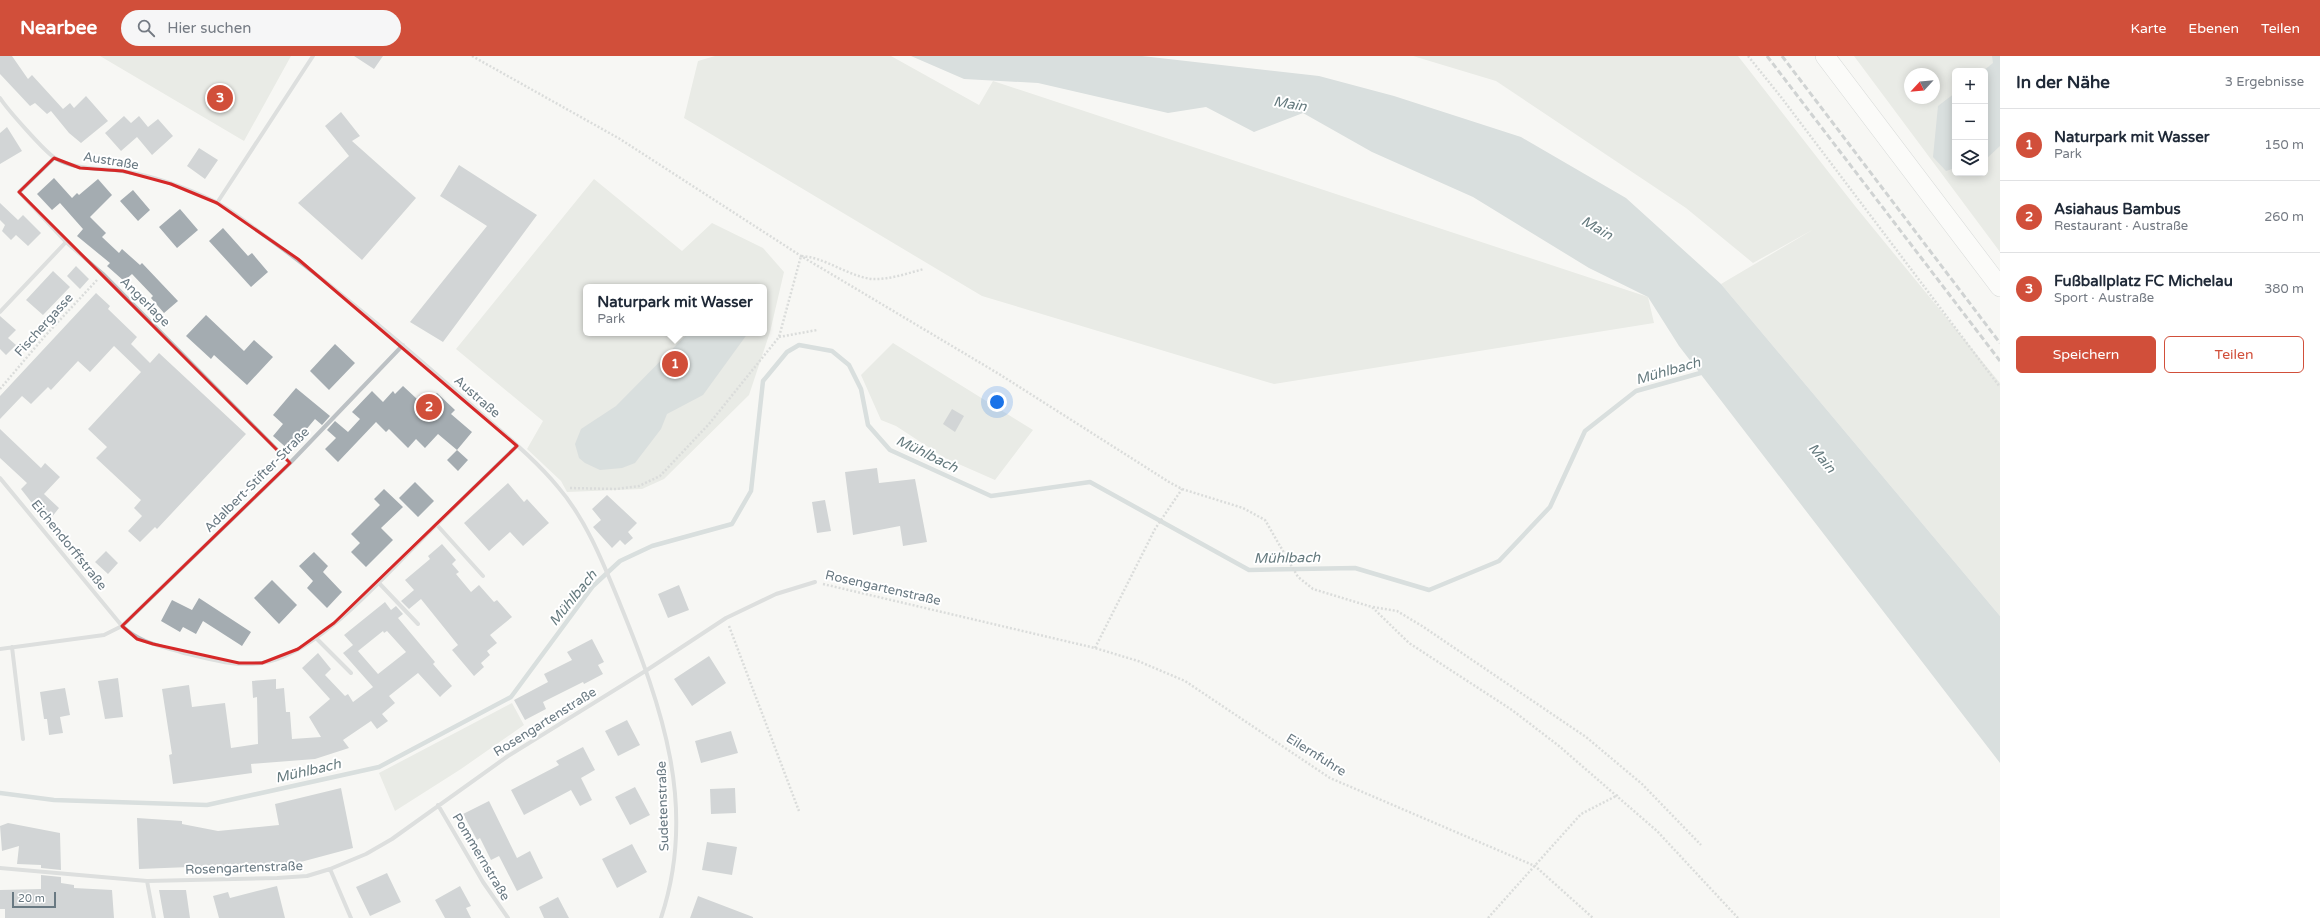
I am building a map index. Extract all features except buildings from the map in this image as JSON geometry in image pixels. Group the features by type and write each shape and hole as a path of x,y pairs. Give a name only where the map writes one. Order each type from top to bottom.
{"main road":[{"path":"1825,56 2000,287"}],"street":[{"path":"217,203 312,56"},
{"name":"Austraße","path":"0,98 54,158 80,168 123,171 171,184 217,203 298,259 403,345 517,446 559,487 579,518 603,564 647,670"},
{"name":"Angerlage","path":"54,158 19,192 66,242 103,274 290,463"},
{"path":"0,312 66,242"},
{"name":"Adalbert-Stifter-Straße","path":"0,649 104,635 122,626 290,463 403,345"},
{"name":"Eichendorffstraße","path":"0,478 122,626 137,639 201,657 239,663 262,663 298,649 316,638 378,582 517,446"},
{"path":"437,525 483,576"},
{"path":"378,582 418,624"},
{"name":"Rosengartenstraße","path":"0,868 147,881 277,878 307,876 330,869 366,854 392,839 438,805 531,741 647,670 726,618 776,594 815,582"},
{"path":"316,638 351,674"},
{"path":"12,647 23,739"},
{"name":"Sudetenstraße","path":"647,670 669,743 674,782 674,865 668,897 661,918"},
{"name":"Pommernstraße","path":"438,805 483,882 508,918"},
{"path":"330,869 350,918"},
{"path":"147,881 154,918"}],"path":[{"path":"472,56 620,139 801,256 999,374 1182,489 1243,508 1265,520 1298,577 1313,589 1372,607 1397,611 1422,626 1586,736 1642,784 1701,845"},
{"path":"1748,56 2000,387"},
{"path":"801,256 812,256 830,265 872,278 891,277 924,269"},
{"path":"559,487 617,489 640,486 660,476 710,424 779,337 801,256"},
{"name":"Fischergasse","path":"0,390 45,336 103,274"},
{"path":"779,337 817,330"},
{"path":"1095,648 1155,529 1182,489"},
{"name":"Rosengartenstraße","path":"815,582 1095,648"},
{"path":"1372,607 1409,643 1512,710 1559,746 1618,795 1657,831 1738,918"},
{"path":"726,618 799,811"},
{"name":"Eilernfuhre","path":"1095,648 1138,661 1185,681 1330,778 1535,866 1593,918"},
{"path":"1488,918 1581,814 1618,795"}],"highlighted area":[{"path":"54,158 80,168 123,171 171,184 217,203 298,259 517,446 334,623 298,649 262,663 239,663 153,644 137,639 122,626 290,463 19,192"}],"shaded area":[{"path":"100,56 291,56 244,141"},
{"path":"715,56 891,56 979,105 993,81 1648,297 1654,323 1274,384 982,296 684,118 698,61"},
{"path":"1413,56 1738,56 1855,206 2000,383 2000,616 1721,284 1814,229 1753,263 1686,208 1496,81"},
{"path":"1854,56 2000,56 2000,252"},
{"path":"594,179 682,251 712,223 763,248 784,272 770,332 749,395 664,479 642,489 567,492 561,481 527,449 543,421 456,349"},
{"path":"893,343 1033,430 995,480 945,458 896,426 881,420 861,375"},
{"path":"512,703 524,725 461,769 395,811 379,773"}],"water":[{"name":"Main","path":"911,56 1142,56 1319,76 1394,96 1521,137 1626,198 1721,284 2000,616 2000,763 1679,346 1648,297 1589,268 1473,197 1372,152 1303,113 1254,132 1206,107 1168,113 1038,83 964,79"},
{"path":"1992,56 2000,56 2000,146 1988,157 1988,68 1987,68 1993,63"},
{"path":"1952,95 1952,169 1946,171 1933,157 1938,106"},
{"path":"685,336 746,336 703,395 667,414 661,429 635,463 622,468 600,470 585,463 579,458 575,444 581,429 616,406"}],"waterway":[{"name":"Mühlbach","path":"0,793 54,800 207,805 379,767 511,697 593,586 620,561 652,546 732,524 751,491 763,381 787,352 799,345 832,351 849,365 861,389 868,425 890,450 991,496 1090,482 1249,570 1355,568 1429,590 1499,561 1550,507 1585,431 1636,391 1704,372"}],"railway":[{"path":"1767,56 2000,361"},
{"path":"1782,56 2000,343"}],"place":[{"name":"Fußballplatz FC Michelau","path":"220,98"},
{"name":"Naturpark mit Wasser","path":"675,364"},
{"name":"Asiahaus Bambus","path":"429,407"}]}
